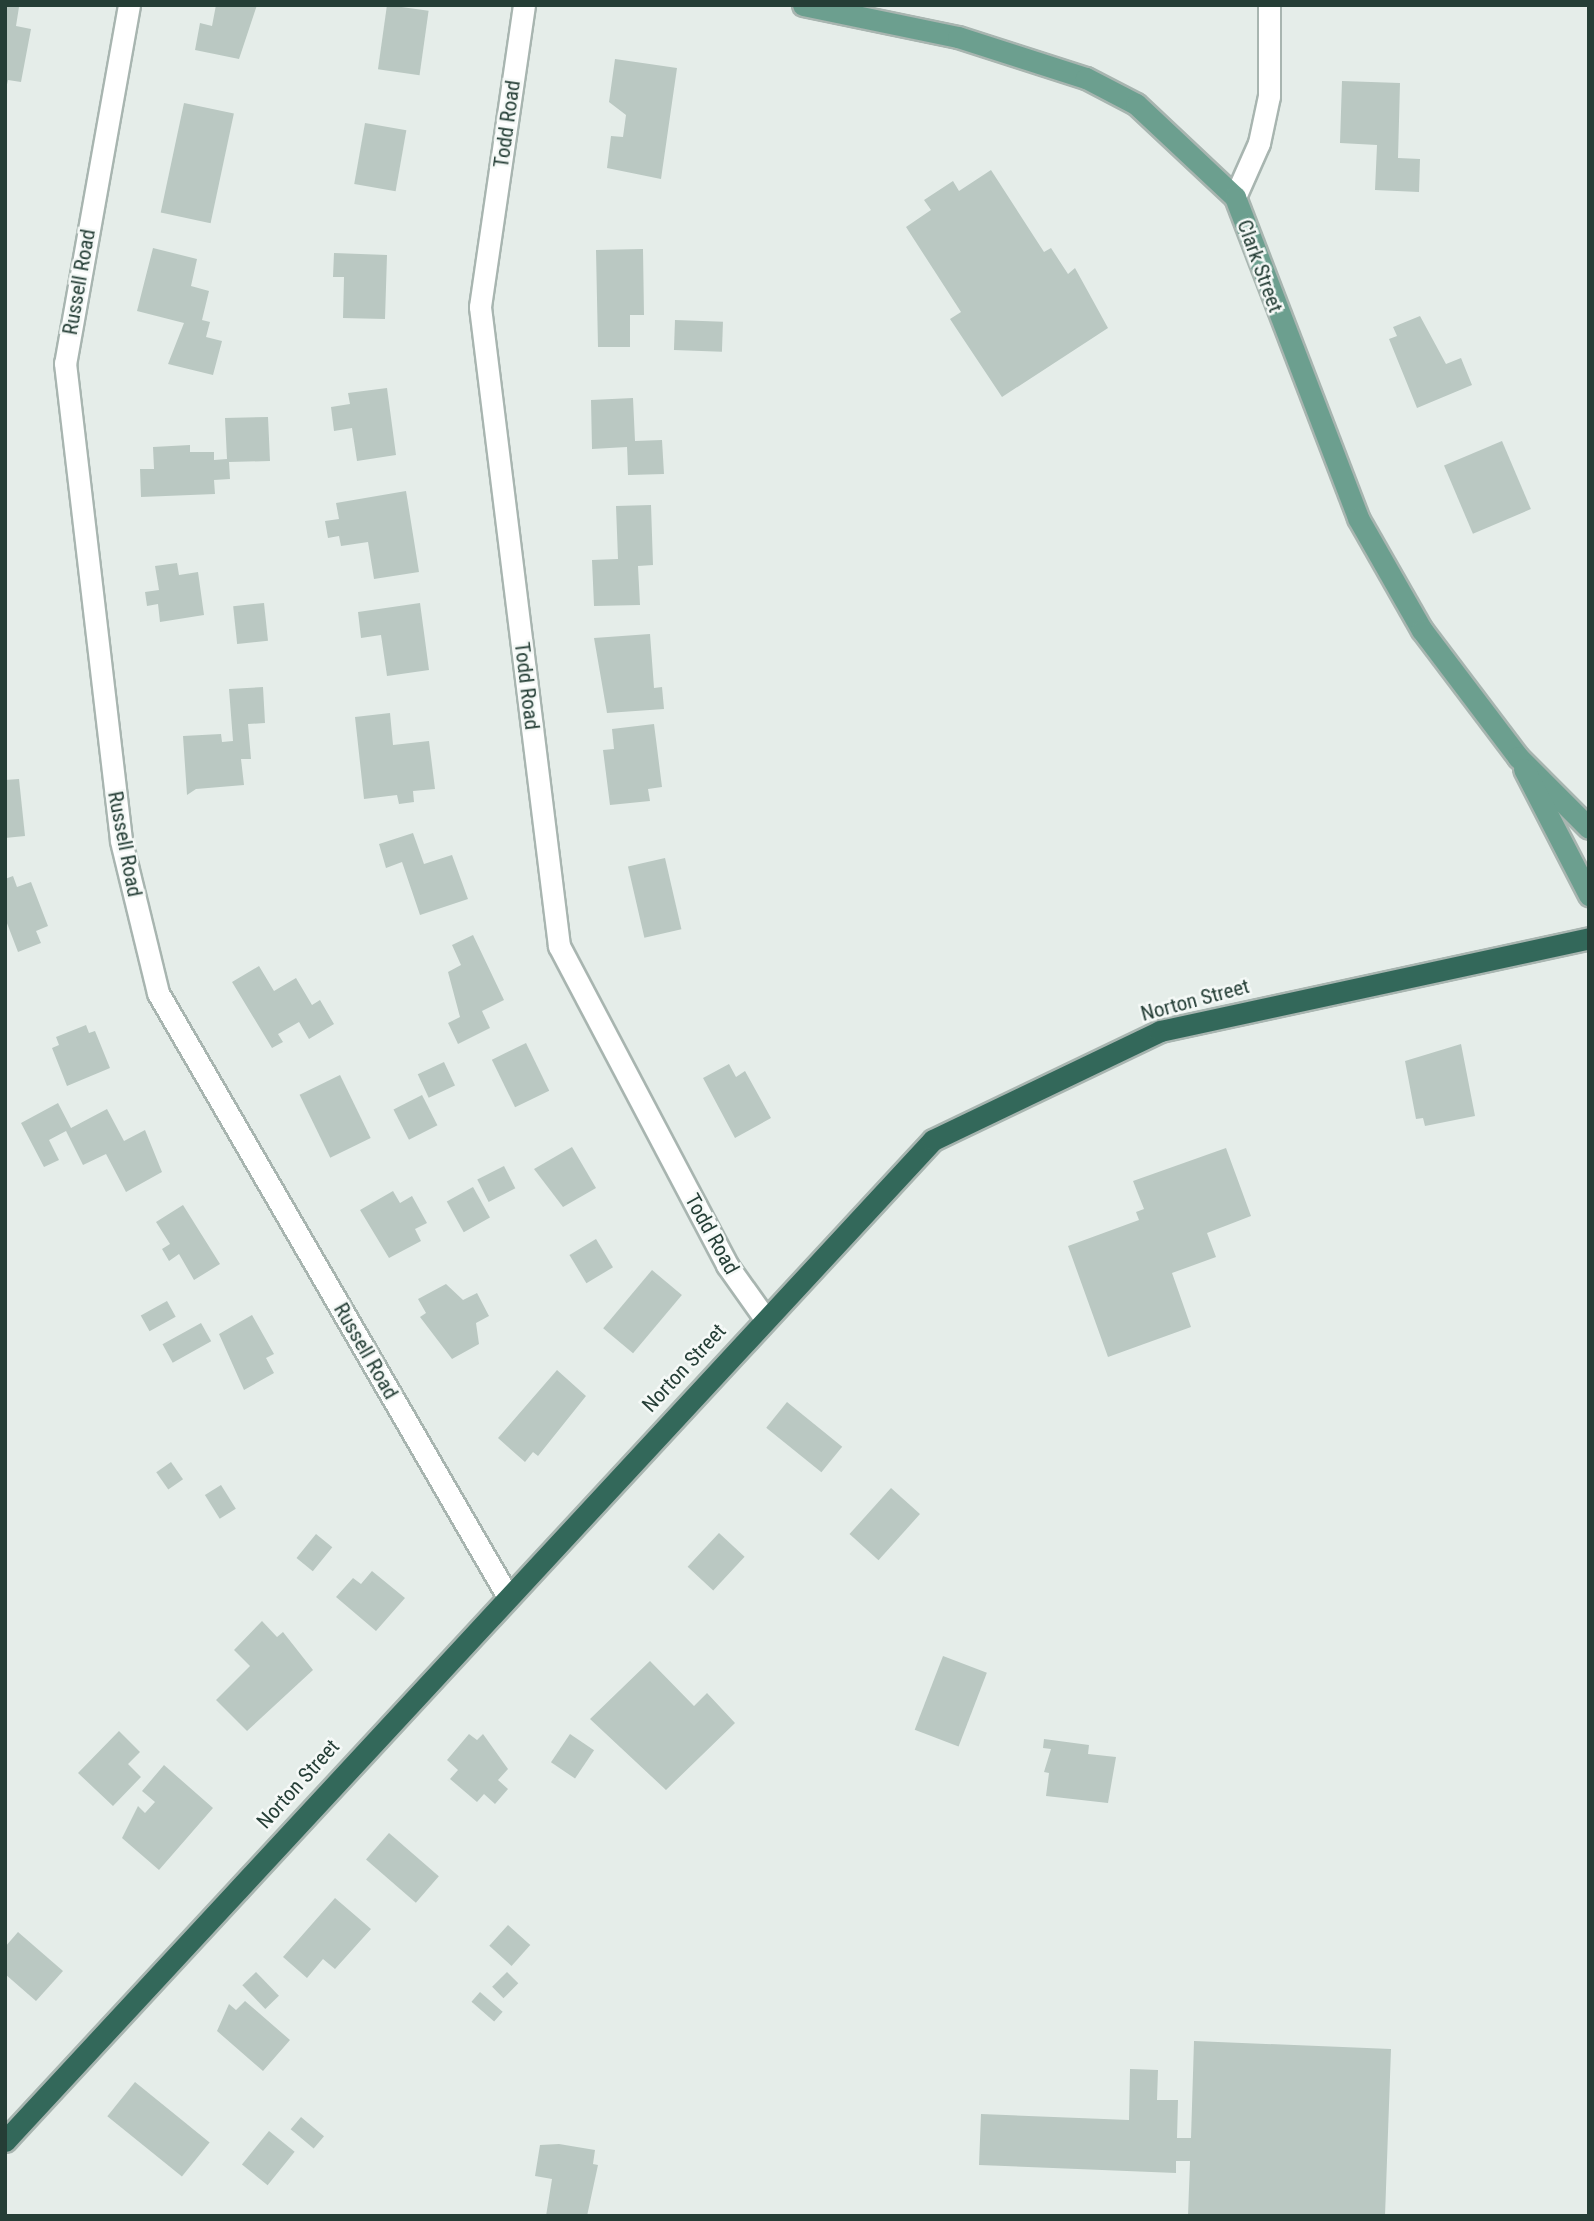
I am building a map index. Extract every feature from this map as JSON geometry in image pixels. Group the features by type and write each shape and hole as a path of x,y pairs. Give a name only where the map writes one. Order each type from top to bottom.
{"highway":[{"name":"Norton Street","path":"5,2141 764,1317 933,1140 1160,1031 1589,938"}],"main road":[{"name":"Clark Street","path":"803,5 958,37 1086,78 1136,104 1235,197 1358,518 1422,630 1518,757 1589,828"},
{"name":"Clark Street","path":"1518,757 1589,895"}],"street":[{"name":"Russell Road","path":"129,5 65,363 121,841 158,993 507,1595"},
{"name":"Todd Road","path":"524,5 480,307 559,946 727,1265 764,1317"},
{"path":"1235,197 1259,142 1269,96 1269,5"}],"building":[{"path":"5,5 19,7 16,26 31,29 21,82 8,80 6,89"},
{"path":"216,5 257,5 239,59 195,50 200,23 212,26"},
{"path":"387,5 429,11 420,75 378,69"},
{"path":"615,59 677,68 661,179 607,168 611,136 623,137 626,115 609,102"},
{"path":"1342,81 1400,83 1398,158 1420,159 1419,192 1375,190 1377,145 1340,143"},
{"path":"184,103 234,114 211,223 161,213"},
{"path":"365,123 406,130 396,191 354,184"},
{"path":"991,170 1044,252 1051,248 1068,274 1075,268 1108,328 1002,397 950,319 961,312 906,227 931,210 924,200 953,181 959,191"},
{"path":"153,248 197,259 191,286 209,291 202,320 210,322 206,337 222,341 213,375 168,364 184,323 137,311"},
{"path":"643,249 644,315 630,315 630,347 598,347 596,250"},
{"path":"334,253 387,255 385,319 343,318 344,277 333,277"},
{"path":"1420,316 1446,364 1461,358 1472,385 1417,408 1389,339 1397,336 1393,327"},
{"path":"675,320 723,322 722,352 674,350"},
{"path":"387,388 396,455 357,461 352,428 334,431 331,407 350,404 348,393"},
{"path":"633,398 635,441 662,440 664,474 628,475 627,447 592,449 591,400"},
{"path":"268,417 270,461 229,462 230,479 214,480 215,494 141,497 140,469 154,469 153,447 190,445 190,452 214,452 214,460 227,459 225,418"},
{"path":"1502,441 1531,509 1473,534 1444,466"},
{"path":"406,491 419,572 374,579 368,542 341,546 339,536 328,538 325,521 339,519 336,503"},
{"path":"651,505 653,565 638,566 640,605 594,606 592,560 618,559 616,506"},
{"path":"177,563 179,575 198,572 204,615 160,622 158,604 147,606 145,592 159,590 155,566"},
{"path":"264,603 268,641 237,644 233,606"},
{"path":"420,603 429,670 387,676 381,635 361,638 358,612"},
{"path":"650,634 654,688 662,687 664,709 607,713 594,638"},
{"path":"263,687 265,723 248,724 251,759 241,759 244,785 196,789 187,795 183,736 221,734 222,742 233,741 229,689"},
{"path":"390,713 393,745 429,741 435,789 413,791 414,802 399,804 397,795 364,799 355,717"},
{"path":"654,724 662,787 648,789 650,801 610,805 603,750 614,749 612,729"},
{"path":"19,779 25,836 5,838 5,780"},
{"path":"413,833 424,864 452,855 468,899 420,915 402,862 386,868 379,844"},
{"path":"665,858 681,929 644,938 628,867"},
{"path":"13,876 17,887 31,882 48,926 36,931 41,943 18,952 5,918 5,879"},
{"path":"473,935 504,1000 482,1011 490,1028 458,1044 448,1023 460,1017 448,972 461,965 452,945"},
{"path":"259,966 274,991 296,978 312,1005 320,1000 334,1024 309,1039 299,1022 278,1034 283,1042 272,1048 232,982"},
{"path":"86,1025 89,1033 95,1031 110,1068 67,1086 52,1048 59,1045 56,1037"},
{"path":"526,1043 549,1091 515,1107 492,1060"},
{"path":"1461,1044 1475,1116 1425,1126 1423,1118 1416,1119 1405,1061"},
{"path":"444,1062 455,1086 429,1098 418,1074"},
{"path":"729,1064 736,1077 745,1071 771,1118 735,1138 703,1078"},
{"path":"340,1075 371,1138 330,1158 300,1095"},
{"path":"422,1095 437,1125 409,1140 393,1110"},
{"path":"58,1103 71,1128 107,1109 124,1141 145,1130 162,1172 126,1192 106,1154 83,1165 66,1131 49,1140 59,1160 44,1167 21,1123"},
{"path":"572,1147 596,1188 563,1207 534,1169"},
{"path":"1226,1148 1251,1216 1207,1233 1216,1257 1172,1273 1191,1327 1108,1357 1068,1246 1139,1220 1136,1212 1144,1209 1133,1181"},
{"path":"504,1166 515,1188 489,1202 477,1180"},
{"path":"473,1187 490,1218 464,1232 447,1202"},
{"path":"393,1191 400,1203 412,1196 427,1223 415,1229 421,1241 389,1258 360,1210"},
{"path":"183,1205 220,1264 194,1280 179,1254 169,1261 162,1249 170,1244 156,1222"},
{"path":"596,1239 613,1267 586,1283 569,1255"},
{"path":"652,1270 682,1295 633,1353 603,1328"},
{"path":"446,1284 463,1300 477,1293 489,1316 476,1323 479,1344 452,1359 420,1317 426,1313 418,1299"},
{"path":"167,1301 176,1317 149,1331 141,1316"},
{"path":"252,1315 274,1354 266,1358 274,1373 244,1390 219,1334"},
{"path":"201,1323 211,1341 173,1363 163,1344"},
{"path":"557,1370 586,1396 538,1456 533,1452 525,1462 498,1438"},
{"path":"787,1402 842,1447 821,1472 766,1428"},
{"path":"171,1462 183,1479 168,1490 156,1472"},
{"path":"221,1485 236,1509 220,1519 205,1495"},
{"path":"891,1488 920,1514 878,1560 850,1534"},
{"path":"719,1533 745,1557 713,1591 688,1567"},
{"path":"316,1534 332,1547 313,1571 296,1558"},
{"path":"372,1571 405,1598 376,1631 336,1597 353,1578 361,1584"},
{"path":"262,1621 277,1637 283,1632 313,1670 247,1731 216,1700 250,1666 234,1650"},
{"path":"943,1656 987,1673 959,1747 915,1730"},
{"path":"650,1661 694,1706 707,1693 735,1723 666,1790 590,1719"},
{"path":"119,1731 140,1752 128,1764 141,1777 113,1806 78,1773"},
{"path":"469,1734 477,1740 483,1734 508,1769 498,1780 508,1789 495,1804 484,1794 477,1802 450,1779 458,1770 447,1760"},
{"path":"570,1734 594,1750 575,1778 551,1762"},
{"path":"1044,1739 1089,1745 1088,1754 1116,1757 1108,1803 1046,1796 1049,1773 1044,1772 1051,1749 1043,1748"},
{"path":"164,1765 213,1808 159,1870 122,1838 138,1806 145,1813 155,1802 142,1791"},
{"path":"389,1833 439,1876 416,1903 366,1859"},
{"path":"335,1898 371,1929 335,1969 323,1959 307,1978 283,1957"},
{"path":"508,1925 530,1945 512,1966 489,1946"},
{"path":"18,1932 63,1971 36,2001 5,1974 5,1947"},
{"path":"256,1972 279,1996 265,2009 242,1985"},
{"path":"507,1972 518,1983 503,1998 492,1987"},
{"path":"480,1992 503,2012 494,2021 471,2002"},
{"path":"245,2001 290,2040 263,2071 217,2031 229,2004 236,2010"},
{"path":"1194,2041 1391,2049 1385,2216 1188,2216 1190,2161 1176,2161 1176,2173 979,2165 981,2114 1129,2120 1130,2069 1158,2070 1157,2100 1178,2100 1177,2138 1191,2138"},
{"path":"135,2082 210,2142 182,2177 107,2116"},
{"path":"301,2117 324,2136 314,2149 291,2129"},
{"path":"269,2131 295,2152 268,2185 242,2164"},
{"path":"559,2144 595,2150 593,2164 598,2165 587,2216 546,2216 552,2179 535,2176 540,2145"}]}
